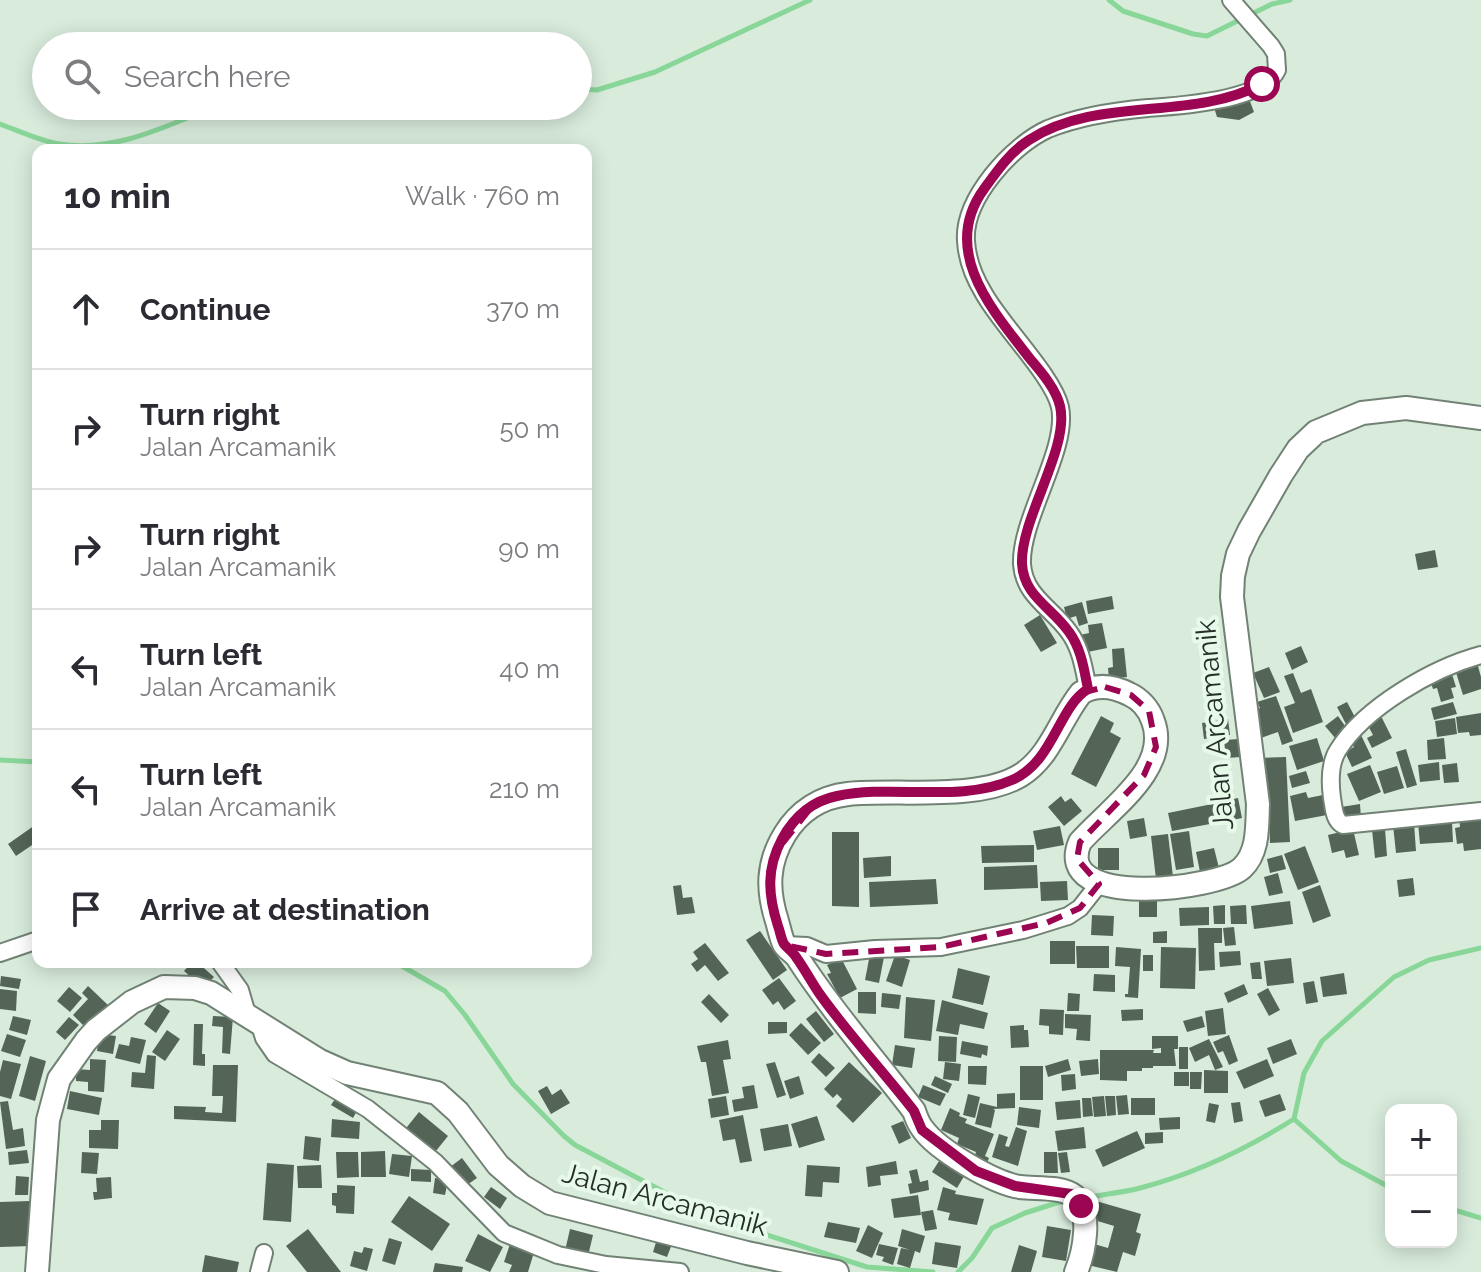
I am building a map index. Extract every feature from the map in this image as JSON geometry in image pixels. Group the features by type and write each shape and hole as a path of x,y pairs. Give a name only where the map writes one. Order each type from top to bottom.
{"street":[{"path":"1076,1272 1084,1244 1085,1224 1077,1198 1059,1191 1015,1186 976,1171 922,1130 914,1111 819,993 794,953 785,945 769,890 770,870 774,854 785,835 803,812 824,799 847,794 979,789 1011,781 1037,761 1076,699 1088,689 1075,642 1060,621 1029,589 1022,566 1025,542 1059,433 1060,406 1040,370 982,291 969,258 965,240 967,224 971,209 1000,166 1027,141 1047,130 1087,116 1195,104 1252,90 1269,80 1277,70 1276,54 1231,0"},
{"name":"Jalan Arcamanik","path":"1088,689 1105,687 1131,695 1149,711 1156,736 1154,758 1144,775 1087,834 1077,850 1080,866 1099,884 1127,890 1223,878 1243,868 1252,854 1258,804 1232,597 1238,554 1249,531 1298,449 1316,432 1334,423 1385,409 1419,409 1481,418"},
{"path":"1481,655 1430,675 1365,719 1333,759 1331,787 1336,819 1343,825 1481,811"},
{"path":"785,945 807,946 826,954 941,947 1023,930 1068,916 1080,908 1099,884"},
{"path":"0,953 32,942"},
{"path":"224,968 275,1054 368,1109 435,1162 504,1233 558,1255 606,1265 680,1272"},
{"name":"Jalan Arcamanik","path":"37,1272 48,1120 59,1079 86,1041 132,1002 164,987 195,988 211,993 320,1061 347,1073 437,1093 458,1112 498,1165 522,1186 550,1203 822,1270"},
{"path":"259,1272 264,1253"}],"highlighted area":[{"path":"1105,687 1131,695 1149,711 1156,747 1144,775 1080,842 1077,859 1099,884 1080,908 1046,923 941,947 826,954 785,945 769,890 774,854 813,805 847,794 979,789 1011,781 1037,761 1081,693"}],"building":[{"path":"1248,96 1254,112 1239,120 1217,117 1213,104"},
{"path":"1435,550 1438,567 1418,570 1415,554"},
{"path":"1112,596 1114,609 1088,614 1086,601"},
{"path":"1082,602 1088,623 1079,626 1076,616 1067,619 1064,607"},
{"path":"1040,615 1057,643 1041,652 1024,625"},
{"path":"1102,623 1107,648 1083,653 1080,635 1089,633 1088,625"},
{"path":"1301,646 1308,662 1292,670 1285,653"},
{"path":"1124,648 1127,677 1109,679 1108,668 1113,667 1112,649"},
{"path":"1476,659 1481,689 1463,695 1454,666"},
{"path":"1269,667 1280,692 1264,698 1253,673"},
{"path":"1451,671 1456,687 1451,688 1454,698 1441,702 1437,688 1433,689 1429,677"},
{"path":"1214,673 1225,695 1219,698 1208,677"},
{"path":"1293,673 1301,693 1311,689 1323,722 1293,733 1284,707 1295,703 1284,676"},
{"path":"1276,696 1293,741 1282,745 1278,732 1261,738 1251,711 1260,708 1257,702"},
{"path":"1347,702 1357,721 1347,726 1337,707"},
{"path":"1453,702 1457,714 1434,720 1431,708"},
{"path":"1481,713 1481,735 1458,733 1456,717"},
{"path":"1380,714 1392,738 1372,748 1367,738 1373,735 1366,722"},
{"path":"1101,716 1114,723 1110,732 1121,738 1096,787 1071,774"},
{"path":"1338,716 1348,730 1336,739 1325,726"},
{"path":"1455,718 1457,734 1437,737 1435,721"},
{"path":"1228,719 1230,735 1204,739 1202,723"},
{"path":"1360,733 1372,758 1352,767 1345,752 1354,747 1349,738"},
{"path":"1317,738 1324,761 1297,770 1289,746"},
{"path":"1444,738 1446,759 1428,760 1427,740"},
{"path":"1239,739 1241,757 1226,758 1224,740"},
{"path":"1406,749 1417,785 1407,788 1396,752"},
{"path":"1286,757 1290,842 1270,843 1267,776 1260,776 1259,758"},
{"path":"1439,762 1440,780 1420,782 1418,765"},
{"path":"1457,763 1459,782 1444,783 1442,765"},
{"path":"1370,765 1381,792 1359,801 1347,774"},
{"path":"1397,766 1404,788 1384,794 1377,772"},
{"path":"1306,771 1310,783 1292,788 1289,776"},
{"path":"1232,785 1234,796 1218,799 1216,789"},
{"path":"1306,792 1308,798 1323,795 1327,815 1295,821 1290,796"},
{"path":"1061,796 1065,802 1071,798 1082,811 1064,826 1048,807"},
{"path":"1238,798 1242,818 1223,822 1219,802"},
{"path":"1217,803 1221,822 1172,831 1168,813"},
{"path":"1360,804 1361,818 1343,821 1341,807"},
{"path":"1459,815 1481,815 1481,849 1464,851 1463,843 1457,844 1455,828 1460,827"},
{"path":"1144,818 1147,836 1130,839 1127,821"},
{"path":"1452,822 1453,842 1420,844 1418,823"},
{"path":"1414,823 1416,851 1396,853 1393,825"},
{"path":"1060,826 1064,845 1037,850 1033,831"},
{"path":"32,827 32,845 16,856 8,844"},
{"path":"1353,829 1359,855 1346,858 1344,850 1332,853 1328,835"},
{"path":"1385,829 1387,856 1375,858 1372,830"},
{"path":"1189,831 1194,867 1176,870 1170,834"},
{"path":"832,832 859,832 859,907 832,906"},
{"path":"1168,834 1173,877 1156,879 1151,836"},
{"path":"1034,845 1034,862 982,863 981,846"},
{"path":"1305,846 1319,882 1298,890 1284,854"},
{"path":"1098,848 1119,848 1119,870 1098,870"},
{"path":"1214,848 1219,868 1200,872 1196,852"},
{"path":"1282,855 1286,869 1270,873 1267,859"},
{"path":"891,856 891,876 864,878 863,858"},
{"path":"1037,865 1038,888 984,890 984,867"},
{"path":"1278,873 1283,893 1269,896 1264,877"},
{"path":"1413,878 1415,895 1399,897 1397,880"},
{"path":"936,879 938,904 870,907 869,882"},
{"path":"1067,881 1068,900 1041,901 1040,882"},
{"path":"681,885 683,898 692,897 695,913 677,915 673,886"},
{"path":"1320,885 1331,916 1313,923 1302,892"},
{"path":"1139,899 1157,899 1157,917 1139,917"},
{"path":"1290,901 1293,924 1254,929 1251,906"},
{"path":"1225,905 1225,924 1214,924 1213,906"},
{"path":"1246,905 1247,924 1231,924 1230,906"},
{"path":"1209,907 1209,925 1180,926 1179,908"},
{"path":"1092,915 1114,916 1113,936 1091,935"},
{"path":"1234,927 1236,945 1225,946 1223,928"},
{"path":"1198,928 1222,928 1222,943 1214,943 1215,970 1199,971"},
{"path":"760,931 787,970 773,980 746,940"},
{"path":"1167,931 1167,943 1153,943 1153,932"},
{"path":"1050,941 1075,941 1075,964 1050,964"},
{"path":"705,943 729,973 718,981 705,965 697,972 691,964 698,959 693,952"},
{"path":"1076,946 1109,946 1109,968 1077,968"},
{"path":"1116,947 1141,949 1138,998 1125,997 1128,994 1130,967 1115,966"},
{"path":"1161,947 1196,948 1195,989 1160,988"},
{"path":"1240,951 1241,965 1220,967 1219,952"},
{"path":"870,954 884,957 879,983 865,980"},
{"path":"895,955 910,960 902,987 886,981"},
{"path":"1143,955 1153,955 1153,971 1143,971"},
{"path":"841,958 857,989 840,998 827,974 831,973 827,965"},
{"path":"1291,958 1294,983 1267,986 1264,961"},
{"path":"1260,962 1262,979 1252,979 1250,963"},
{"path":"187,968 204,968 214,977 203,988 184,971"},
{"path":"958,968 990,976 983,1005 952,998"},
{"path":"1344,973 1347,994 1323,997 1320,977"},
{"path":"1094,974 1115,975 1115,992 1093,991"},
{"path":"1,976 21,979 19,989 0,986"},
{"path":"779,978 796,1001 784,1010 778,1001 773,1005 762,990"},
{"path":"1314,981 1318,1002 1306,1004 1303,983"},
{"path":"1244,984 1248,994 1228,1003 1224,993"},
{"path":"88,986 108,1005 86,1028 73,1015 88,999 82,993"},
{"path":"69,987 82,998 70,1012 57,1001"},
{"path":"1268,988 1280,1010 1269,1016 1257,994"},
{"path":"0,989 17,991 16,1011 0,1009"},
{"path":"858,992 876,992 876,1014 858,1013"},
{"path":"882,993 901,995 899,1009 881,1007"},
{"path":"1068,993 1080,994 1079,1011 1067,1011"},
{"path":"709,994 729,1015 721,1023 701,1002"},
{"path":"906,997 935,1000 931,1041 904,1038"},
{"path":"942,1000 988,1013 984,1029 960,1024 958,1035 936,1031"},
{"path":"158,1003 170,1011 156,1033 144,1024"},
{"path":"1223,1008 1226,1034 1208,1036 1205,1011"},
{"path":"1040,1009 1064,1010 1063,1035 1049,1034 1049,1026 1039,1025"},
{"path":"1143,1009 1143,1020 1122,1021 1121,1010"},
{"path":"816,1011 834,1034 824,1042 806,1019"},
{"path":"1065,1014 1091,1015 1090,1041 1076,1040 1077,1029 1065,1028"},
{"path":"13,1016 31,1020 27,1035 9,1030"},
{"path":"213,1016 233,1017 230,1054 222,1053 223,1027 212,1026"},
{"path":"1202,1016 1205,1027 1187,1032 1183,1021"},
{"path":"69,1017 79,1025 65,1040 56,1032"},
{"path":"768,1022 787,1022 787,1033 768,1034"},
{"path":"801,1023 821,1043 808,1055 789,1035"},
{"path":"194,1024 203,1024 202,1054 205,1054 205,1066 193,1065"},
{"path":"1024,1025 1024,1030 1028,1030 1029,1047 1011,1048 1010,1026"},
{"path":"167,1030 180,1039 165,1061 152,1052"},
{"path":"7,1034 26,1040 20,1057 1,1051"},
{"path":"99,1034 116,1036 113,1054 97,1051"},
{"path":"1229,1035 1238,1061 1229,1065 1223,1051 1218,1053 1213,1042"},
{"path":"939,1036 957,1037 956,1062 938,1061"},
{"path":"1152,1036 1178,1036 1178,1049 1174,1049 1176,1066 1127,1071 1127,1081 1100,1080 1100,1050 1154,1050 1153,1053 1161,1053 1161,1048 1152,1049"},
{"path":"131,1037 146,1040 140,1064 115,1058 119,1044 129,1046"},
{"path":"1209,1039 1223,1067 1215,1070 1209,1055 1195,1062 1189,1048"},
{"path":"1291,1039 1297,1054 1273,1064 1267,1048"},
{"path":"728,1040 731,1059 723,1060 729,1093 712,1096 706,1062 701,1062 697,1046"},
{"path":"962,1041 988,1046 987,1056 982,1054 981,1058 960,1054"},
{"path":"895,1045 915,1048 912,1068 892,1065"},
{"path":"1179,1047 1188,1047 1188,1069 1179,1069"},
{"path":"819,1053 835,1068 826,1077 811,1062"},
{"path":"147,1055 156,1056 154,1089 131,1087 132,1072 145,1073"},
{"path":"30,1056 46,1061 35,1101 19,1096"},
{"path":"90,1059 106,1060 104,1092 88,1091 88,1082 76,1081 76,1069 90,1070"},
{"path":"1068,1059 1071,1070 1048,1077 1045,1066"},
{"path":"1098,1059 1099,1074 1081,1076 1079,1061"},
{"path":"1267,1059 1274,1076 1244,1089 1236,1072"},
{"path":"3,1060 21,1064 11,1099 0,1096"},
{"path":"775,1062 786,1095 777,1098 766,1064"},
{"path":"849,1062 882,1093 853,1123 836,1106 842,1099 837,1094 833,1098 824,1089"},
{"path":"945,1062 961,1064 959,1081 943,1079"},
{"path":"213,1065 238,1065 236,1122 174,1119 174,1106 206,1107 205,1112 222,1113 223,1096 212,1096"},
{"path":"968,1066 987,1066 986,1085 968,1084"},
{"path":"1020,1066 1043,1066 1043,1100 1020,1100"},
{"path":"1204,1070 1228,1071 1228,1093 1204,1093"},
{"path":"1174,1072 1189,1072 1189,1086 1174,1086"},
{"path":"1190,1072 1202,1072 1201,1089 1190,1089"},
{"path":"1075,1074 1076,1089 1062,1091 1061,1075"},
{"path":"799,1076 804,1094 790,1099 784,1081"},
{"path":"935,1076 952,1084 948,1093 931,1085"},
{"path":"754,1085 758,1108 734,1112 732,1100 744,1098 742,1087"},
{"path":"923,1085 946,1094 940,1106 918,1097"},
{"path":"547,1086 552,1095 561,1089 570,1103 551,1114 538,1091"},
{"path":"70,1091 102,1098 99,1115 67,1109"},
{"path":"1015,1093 1015,1108 993,1109 991,1128 975,1124 980,1103 997,1107 997,1094"},
{"path":"968,1094 980,1097 975,1118 963,1115"},
{"path":"1280,1094 1286,1110 1265,1117 1259,1101"},
{"path":"1127,1095 1129,1114 1118,1115 1116,1096"},
{"path":"337,1096 358,1109 353,1118 331,1105"},
{"path":"726,1096 729,1115 711,1118 708,1099"},
{"path":"1104,1096 1106,1116 1094,1117 1092,1097"},
{"path":"1105,1096 1115,1096 1116,1115 1107,1116"},
{"path":"1082,1098 1091,1098 1093,1116 1083,1117"},
{"path":"1131,1098 1155,1098 1155,1115 1131,1115"},
{"path":"1080,1100 1081,1118 1057,1120 1055,1102"},
{"path":"8,1101 13,1130 23,1128 25,1146 6,1149 0,1102"},
{"path":"1240,1102 1243,1121 1234,1123 1231,1103"},
{"path":"1209,1103 1219,1105 1215,1123 1206,1121"},
{"path":"1019,1107 1041,1110 1039,1128 1017,1125"},
{"path":"950,1108 967,1119 965,1123 994,1134 985,1156 989,1158 985,1167 973,1161 976,1152 957,1144 959,1138 941,1130"},
{"path":"419,1112 448,1136 432,1156 403,1132"},
{"path":"743,1115 752,1161 740,1163 735,1139 723,1141 719,1120"},
{"path":"817,1116 825,1140 799,1148 791,1124"},
{"path":"1180,1117 1180,1129 1160,1130 1159,1118"},
{"path":"332,1119 360,1122 359,1139 331,1137"},
{"path":"101,1120 119,1120 118,1149 89,1148 89,1130 101,1130"},
{"path":"903,1121 911,1138 899,1144 891,1126"},
{"path":"788,1124 792,1146 764,1151 760,1129"},
{"path":"1016,1127 1027,1131 1018,1166 992,1157 999,1134 1008,1137 1005,1146 1009,1147"},
{"path":"1084,1127 1086,1148 1058,1151 1055,1131"},
{"path":"1137,1131 1145,1148 1103,1167 1095,1150"},
{"path":"1163,1132 1163,1143 1145,1144 1145,1133"},
{"path":"305,1136 321,1138 319,1161 303,1159"},
{"path":"27,1150 29,1163 9,1165 8,1152"},
{"path":"385,1151 386,1177 361,1177 361,1152"},
{"path":"82,1152 99,1153 97,1174 81,1173"},
{"path":"336,1152 358,1152 359,1177 337,1178"},
{"path":"1044,1152 1057,1152 1058,1173 1044,1173"},
{"path":"1067,1152 1070,1172 1061,1173 1058,1153"},
{"path":"392,1154 412,1156 409,1177 389,1174"},
{"path":"462,1158 477,1178 464,1187 450,1167"},
{"path":"941,1158 966,1173 957,1188 932,1172"},
{"path":"896,1161 898,1174 880,1176 881,1185 868,1187 866,1167"},
{"path":"267,1163 294,1165 291,1222 263,1220"},
{"path":"321,1165 322,1188 298,1188 297,1166"},
{"path":"807,1165 840,1167 839,1183 823,1182 822,1197 805,1196"},
{"path":"411,1169 431,1170 431,1182 411,1181"},
{"path":"917,1169 920,1182 928,1180 929,1190 910,1194 908,1184 912,1183 909,1171"},
{"path":"16,1176 29,1177 28,1195 15,1195"},
{"path":"111,1177 112,1198 94,1200 96,1178"},
{"path":"435,1178 448,1180 445,1195 433,1193"},
{"path":"337,1185 355,1186 354,1214 336,1213 332,1193 337,1193"},
{"path":"491,1187 507,1198 500,1209 484,1197"},
{"path":"943,1187 956,1191 955,1194 984,1199 977,1225 948,1220 950,1213 937,1210"},
{"path":"918,1195 921,1215 894,1218 891,1199"},
{"path":"409,1196 450,1224 432,1251 391,1222"},
{"path":"30,1201 32,1246 0,1247 0,1202"},
{"path":"1096,1201 1141,1214 1136,1232 1141,1234 1135,1256 1123,1252 1117,1272 1088,1265 1094,1244 1108,1248 1114,1226 1091,1219"},
{"path":"933,1210 937,1229 925,1231 921,1212"},
{"path":"828,1222 860,1228 856,1243 824,1237"},
{"path":"868,1225 883,1233 872,1258 856,1251"},
{"path":"1047,1226 1071,1230 1066,1261 1042,1257"},
{"path":"308,1229 341,1272 307,1272 286,1246"},
{"path":"570,1229 593,1235 588,1256 565,1251"},
{"path":"902,1229 925,1236 920,1253 915,1251 910,1268 897,1264 901,1248 910,1250 898,1246"},
{"path":"478,1234 503,1247 490,1272 465,1261"},
{"path":"389,1238 402,1242 395,1265 382,1261"},
{"path":"657,1239 672,1244 667,1257 653,1252"},
{"path":"511,1241 535,1249 528,1272 509,1272 512,1265 504,1262"},
{"path":"935,1242 961,1246 957,1268 932,1264"},
{"path":"879,1244 898,1248 893,1265 876,1255"},
{"path":"1019,1245 1037,1251 1031,1272 1011,1272"},
{"path":"364,1247 373,1249 367,1271 350,1266 354,1251 362,1253"},
{"path":"205,1255 239,1262 237,1272 202,1272"},
{"path":"435,1263 463,1267 462,1272 433,1272"}],"waterway":[{"path":"592,90 655,72 810,0"},
{"path":"1109,0 1123,11 1207,36 1272,4 1290,0"},
{"path":"105,144 140,136 181,120"},
{"path":"0,124 61,144"},
{"path":"0,760 32,762"},
{"path":"1084,1198 1133,1190 1200,1168 1294,1119 1304,1073 1322,1041 1394,977 1429,960 1481,948"},
{"path":"405,968 445,991 513,1084 575,1145 723,1221 867,1267 933,1272"},
{"path":"1294,1119 1341,1161 1385,1185"},
{"path":"958,1272 972,1258 992,1228 1066,1200"},
{"path":"1457,1211 1481,1218"}],"route":[{"path":"1081,1206 1071,1194 1015,1186 976,1171 922,1130 914,1111 819,993 794,953 785,945 769,890 770,870 774,854 794,820 824,799 847,794 979,789 1011,781 1037,761 1052,742 1076,699 1088,689 1079,651 1069,631 1035,597 1024,578 1022,555 1059,433 1060,406 1040,370 995,312 975,276 965,240 971,209 981,192 1013,152 1047,130 1087,116 1195,104 1240,94 1262,84"}]}
